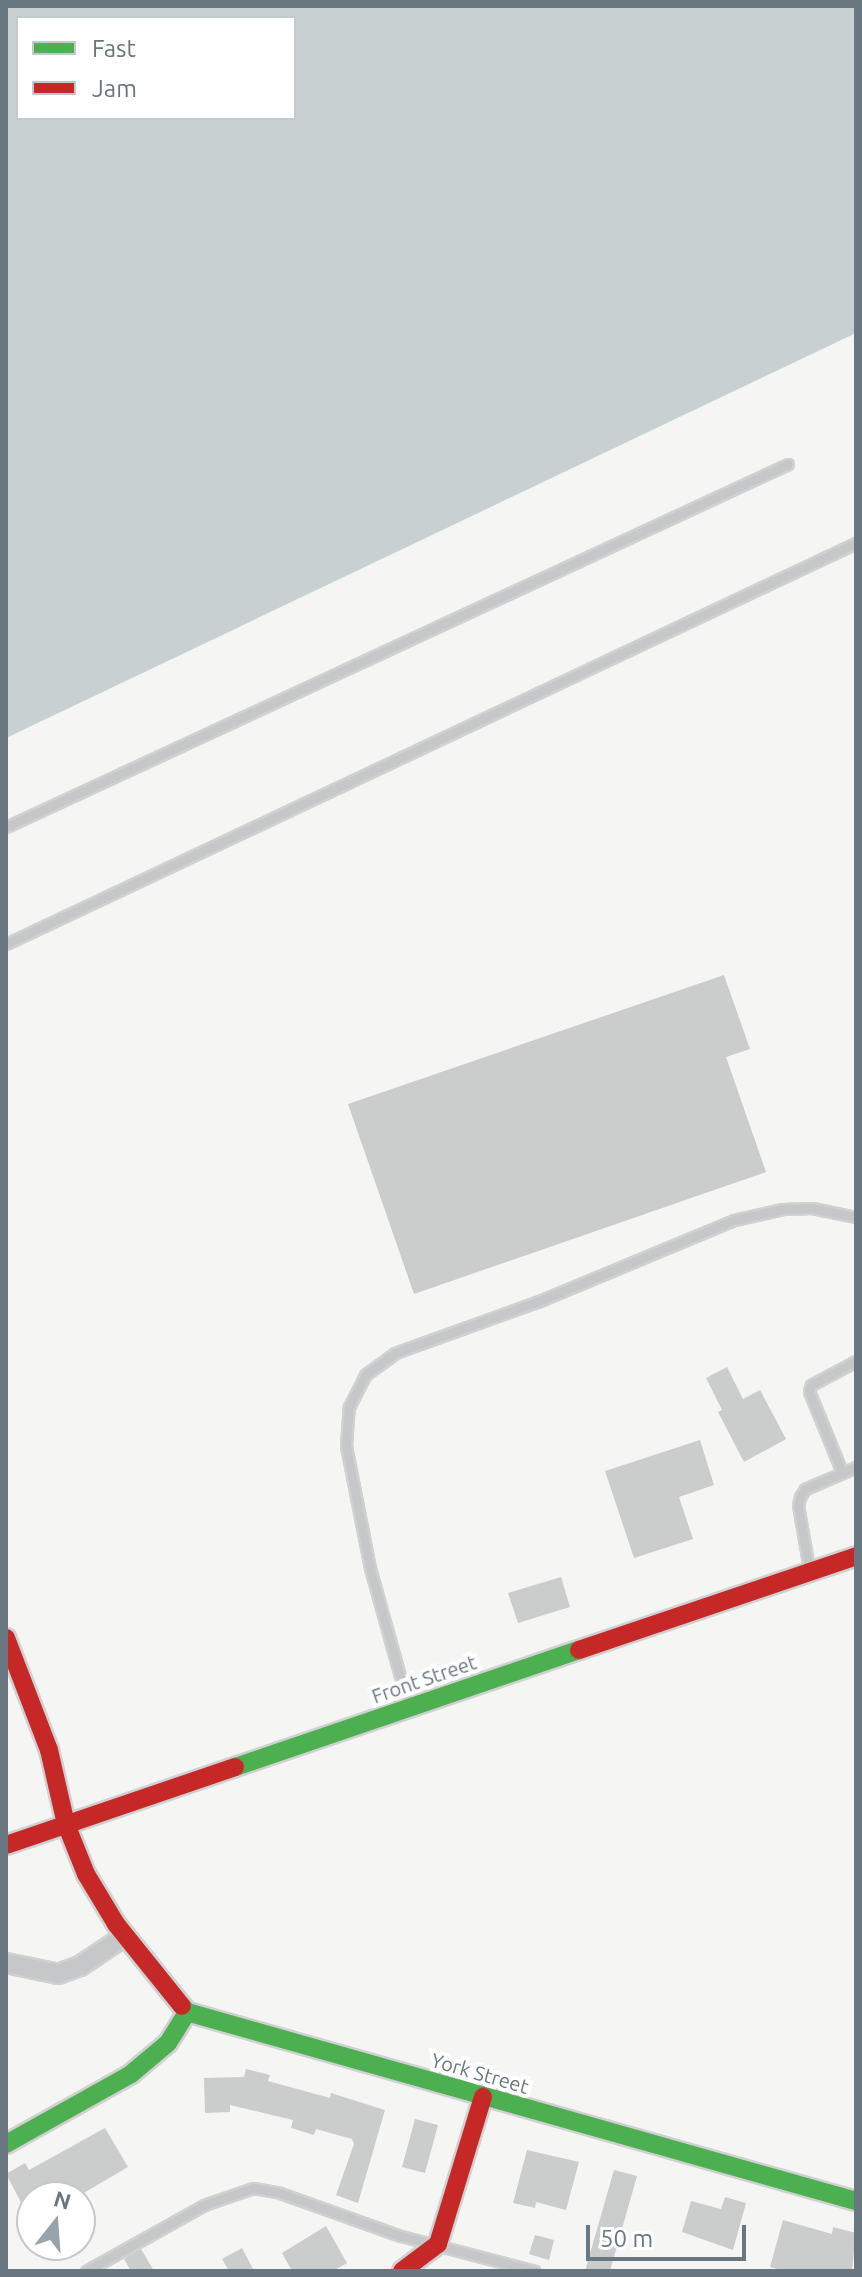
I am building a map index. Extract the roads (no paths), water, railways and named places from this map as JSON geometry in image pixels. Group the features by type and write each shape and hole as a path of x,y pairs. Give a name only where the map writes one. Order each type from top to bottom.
{"street":[{"name":"Front Street","path":"6,1845 856,1556"},
{"path":"6,1638 49,1750 66,1824 86,1874 125,1936 187,2012 168,2043 131,2074 6,2144"},
{"path":"6,1963 58,1974 80,1966 125,1936"},
{"name":"York Street","path":"187,2012 856,2201"},
{"path":"402,2271 438,2244 483,2097"}],"lane":[{"path":"6,827 788,464"},
{"path":"6,944 856,543"},
{"path":"409,1708 370,1568 346,1446 349,1407 365,1375 395,1353 537,1302 734,1220 783,1209 812,1208 856,1217"},
{"path":"842,1472 809,1391 811,1385 856,1361"},
{"path":"810,1571 800,1497 805,1489 856,1467"},
{"path":"86,2271 204,2205 253,2188 280,2193 401,2236 535,2271"}]}
